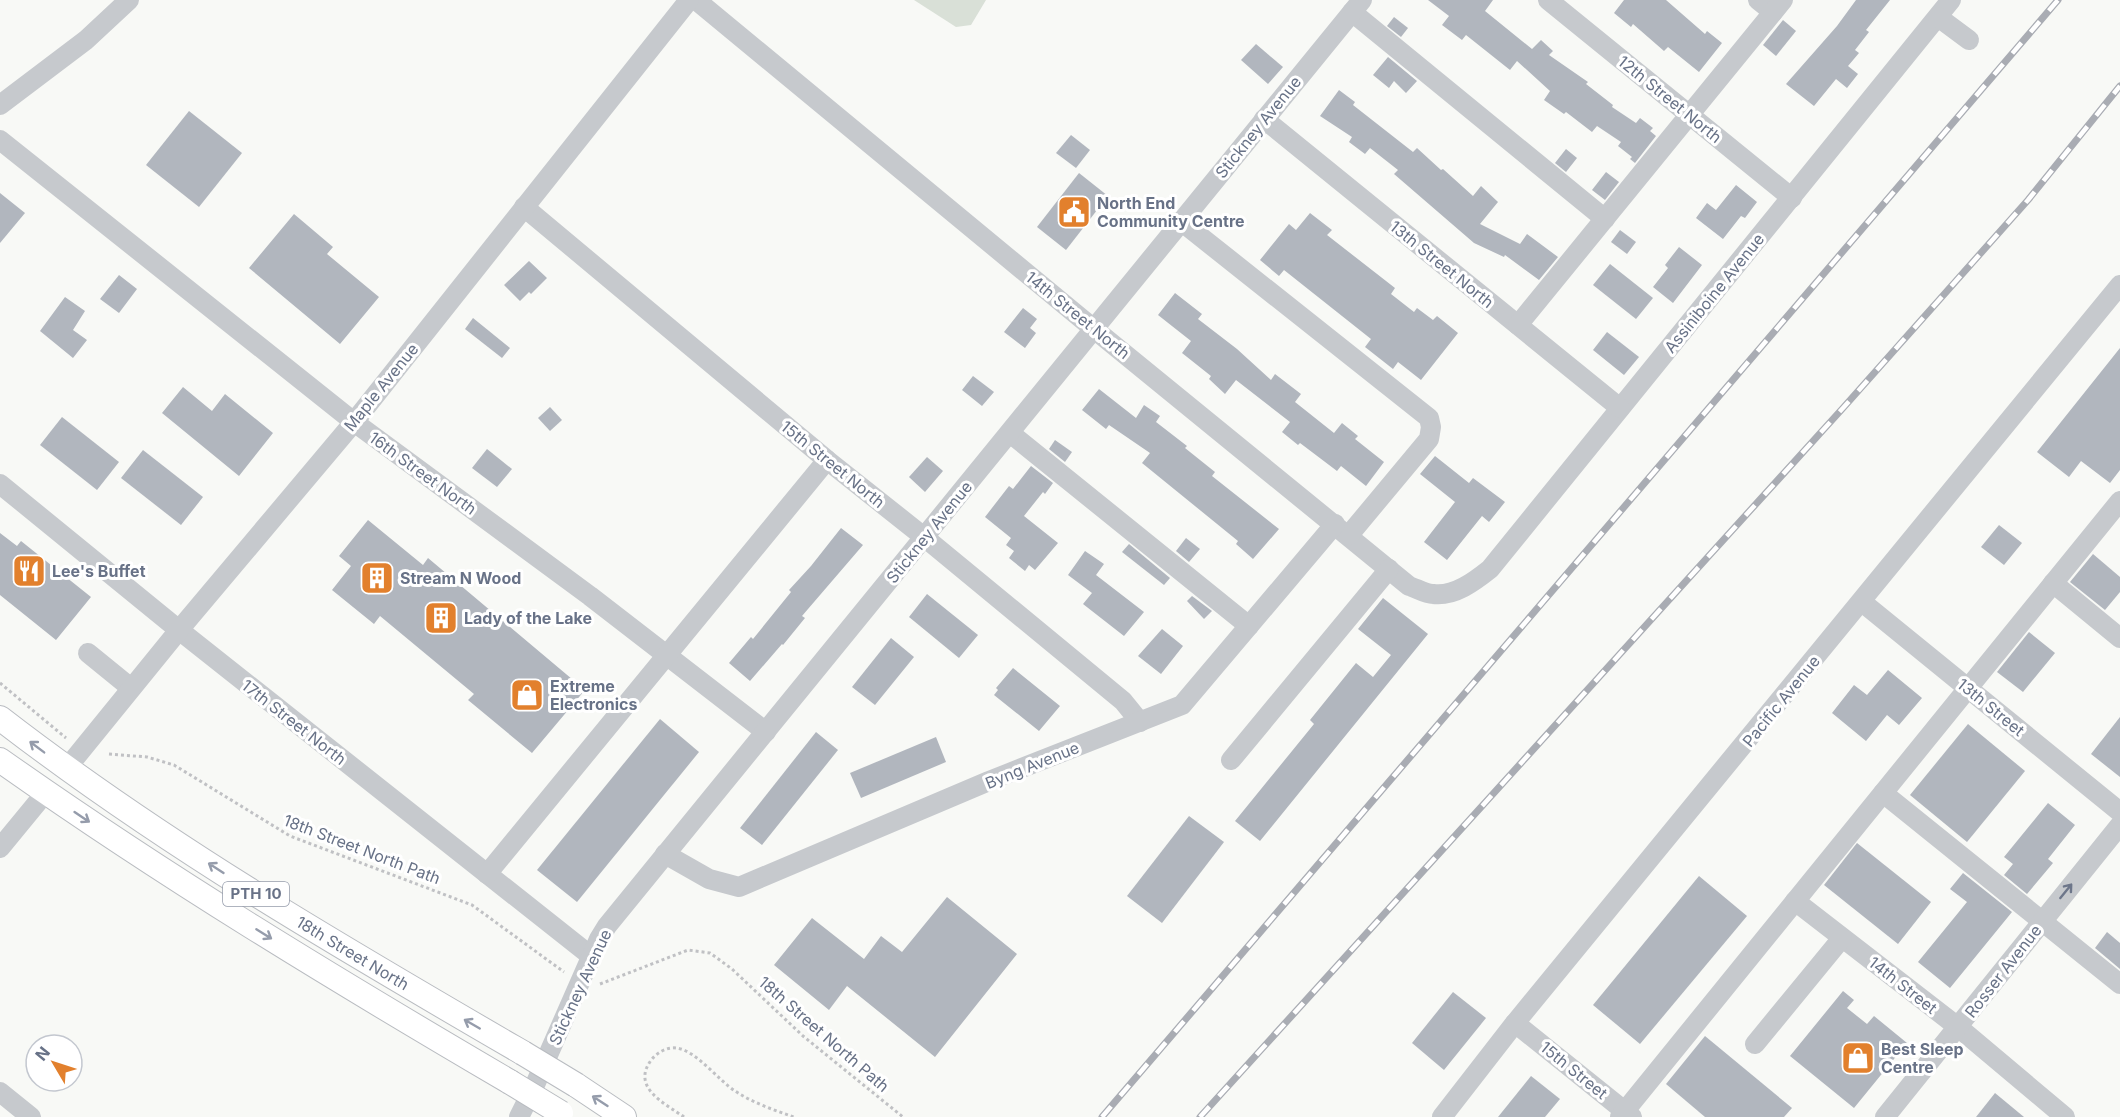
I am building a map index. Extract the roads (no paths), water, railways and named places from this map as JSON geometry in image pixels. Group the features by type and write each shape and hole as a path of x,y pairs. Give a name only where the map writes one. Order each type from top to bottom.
{"main road":[{"name":"18th Street North","path":"0,718 66,769 257,895 576,1085 624,1117"},
{"name":"18th Street North","path":"0,760 141,856 275,941 564,1115"}],"street":[{"path":"0,105 86,40 129,0"},
{"name":"Maple Avenue","path":"66,769 179,630 354,422 689,0"},
{"name":"14th Street North","path":"696,0 1409,586 1432,594 1451,592 1473,582"},
{"name":"12th Street North","path":"1548,0 1792,198"},
{"name":"Assiniboine Avenue","path":"1473,582 1490,569 1951,0"},
{"path":"1518,325 1690,115 1771,4"},
{"path":"1357,6 1605,219"},
{"name":"Stickney Avenue","path":"519,1117 534,1088 591,956 607,926 1357,6"},
{"path":"1938,17 1969,40"},
{"name":"13th Street North","path":"1264,119 1620,408"},
{"name":"16th Street North","path":"0,140 354,422 590,596 766,732"},
{"name":"15th Street North","path":"524,207 827,460 1123,701 1140,722"},
{"name":"Byng Avenue","path":"665,854 709,879 739,887 989,781 1182,705 1249,626 1429,439 1431,427 1429,418 1182,222"},
{"name":"Pacific Avenue","path":"1442,1117 1515,1023 2120,285"},
{"path":"1010,433 1249,626"},
{"path":"487,874 827,460"},
{"name":"17th Street North","path":"0,484 179,630 591,956"},
{"path":"1626,1115 1795,901 2120,501"},
{"path":"1231,760 1389,569"},
{"path":"2053,583 2120,638"},
{"name":"13th Street","path":"1862,602 2120,812"},
{"path":"88,653 131,688"},
{"path":"0,848 46,792"},
{"path":"1883,793 2120,984"},
{"name":"Rosser Avenue","path":"1885,1117 2120,825"},
{"name":"14th Street","path":"1795,901 1958,1028 2065,1117"},
{"path":"1755,1044 1842,938"},
{"name":"15th Street","path":"1515,1023 1626,1115"},
{"path":"0,1092 32,1117"}],"railway":[{"path":"1102,1117 2058,0"},
{"path":"1200,1117 1843,408 2028,200 2120,86"}],"place":[{"name":"North End Community Centre","path":"1074,212"},
{"name":"Lee's Buffet","path":"29,571"},
{"name":"Stream N Wood","path":"377,578"},
{"name":"Lady of the Lake","path":"441,618"},
{"name":"Extreme Electronics","path":"527,695"},
{"name":"Best Sleep Centre","path":"1858,1058"}]}
